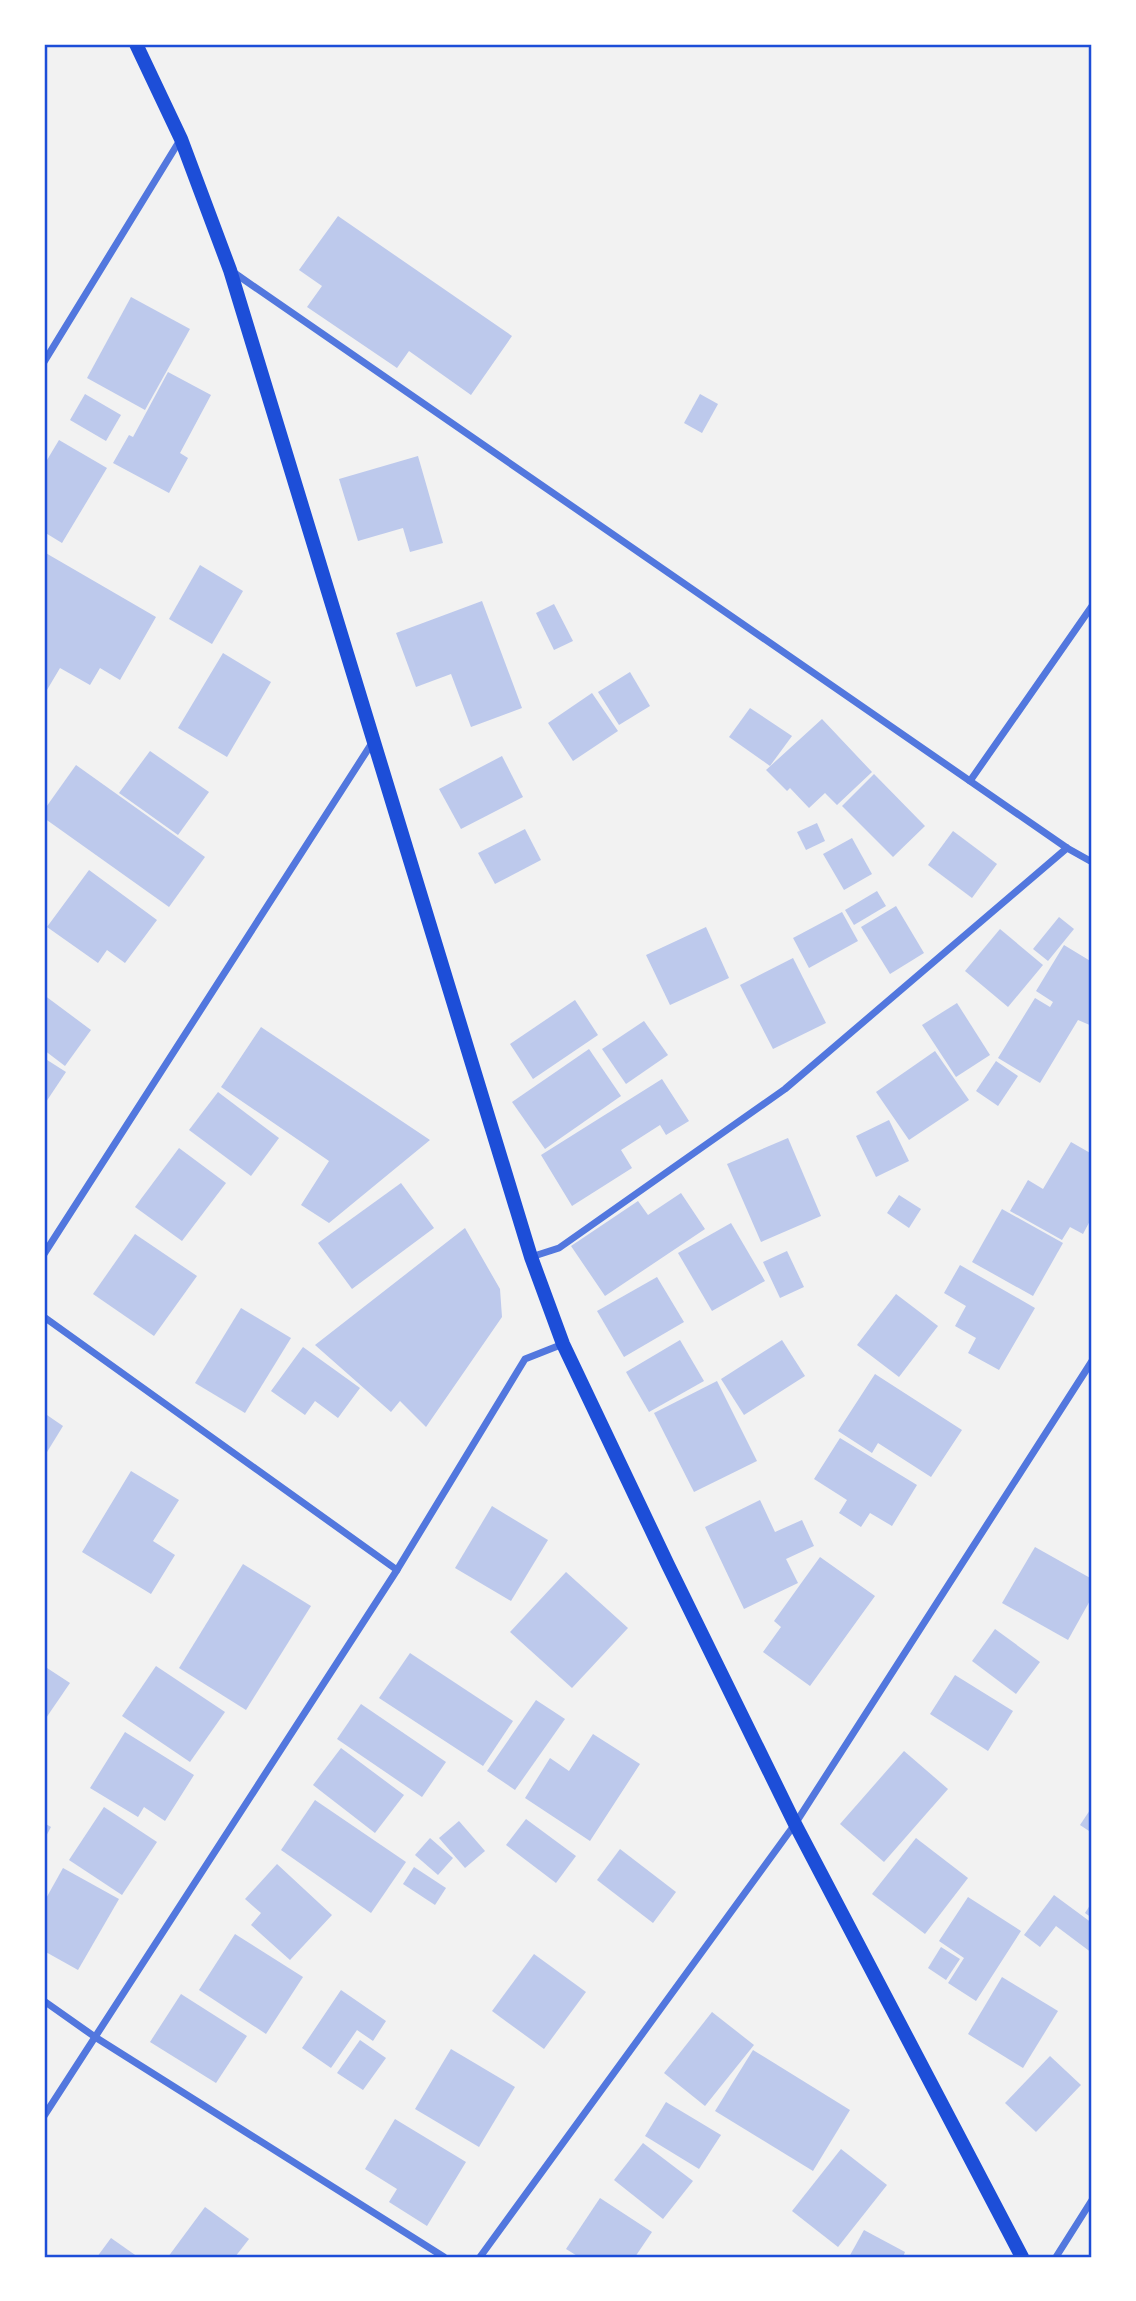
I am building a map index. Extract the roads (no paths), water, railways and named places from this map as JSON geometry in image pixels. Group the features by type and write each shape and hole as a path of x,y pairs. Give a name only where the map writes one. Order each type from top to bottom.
{"main road":[{"path":"136,44 181,139 230,270 531,1257 563,1344 795,1824 1022,2257"}],"street":[{"path":"44,362 181,139"},
{"path":"230,270 1067,848 1092,862"},
{"path":"971,782 1092,606"},
{"path":"44,1254 374,740"},
{"path":"531,1257 559,1248 785,1089 1067,848"},
{"path":"44,1317 397,1570"},
{"path":"44,2116 397,1570 525,1359 563,1344"},
{"path":"480,2257 795,1824 1092,1361"},
{"path":"44,2001 95,2038 444,2257"},
{"path":"1056,2257 1092,2200"}]}
